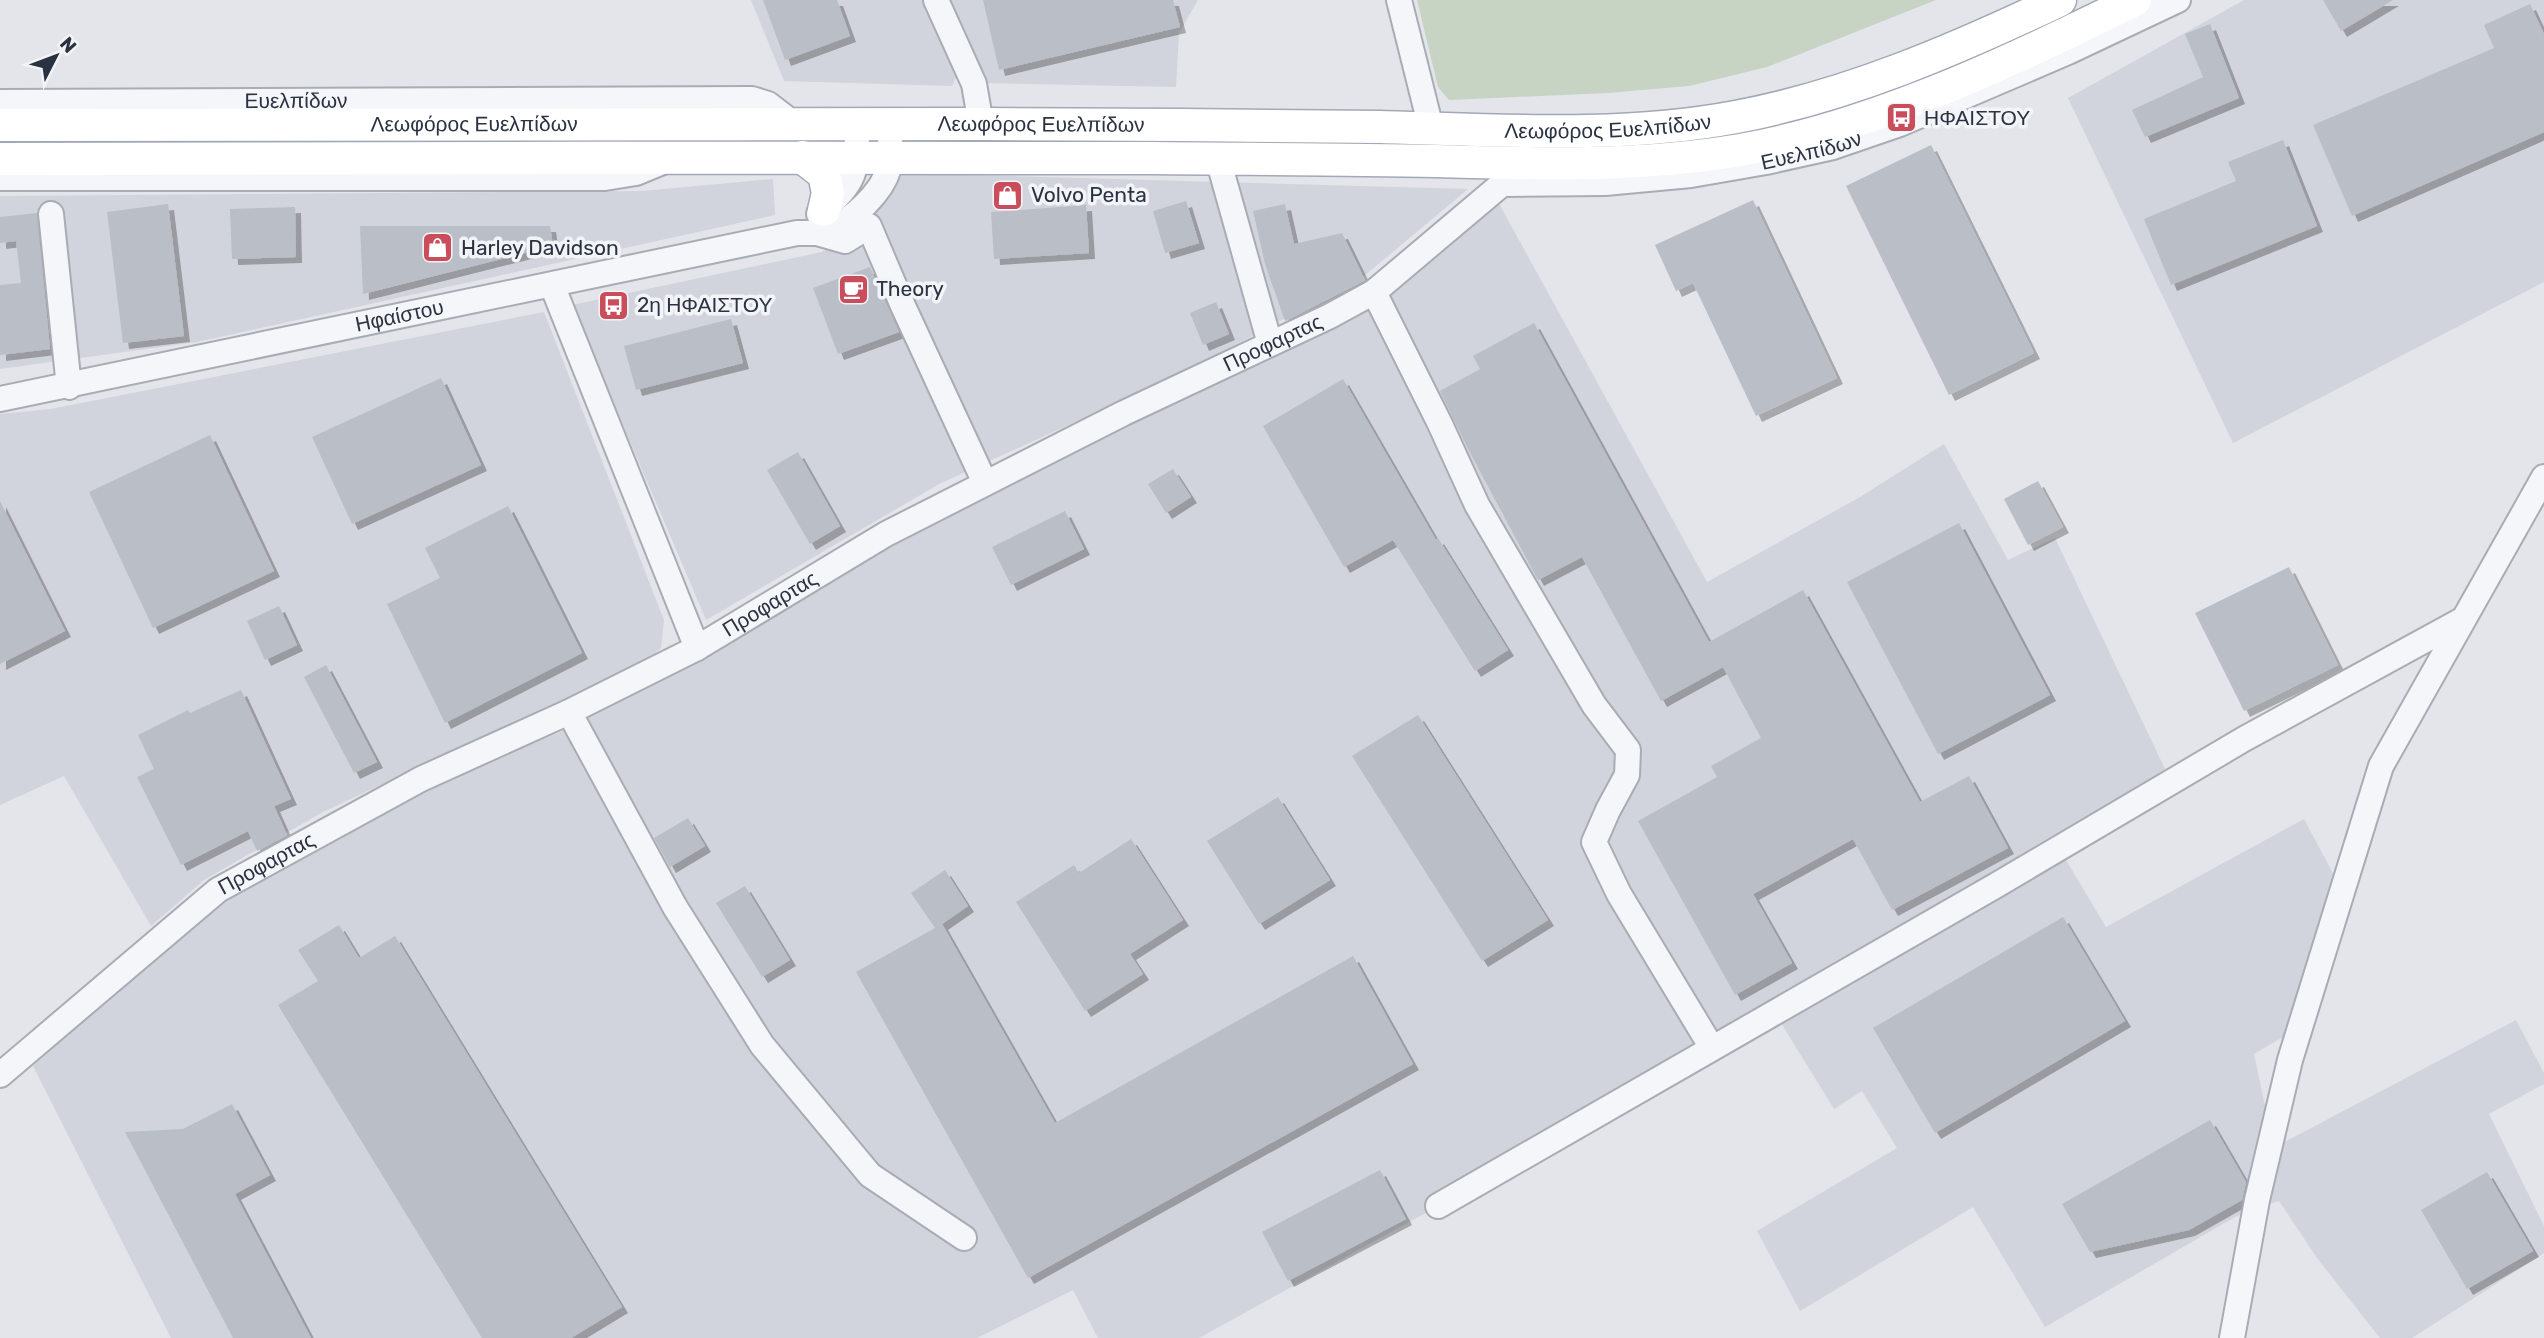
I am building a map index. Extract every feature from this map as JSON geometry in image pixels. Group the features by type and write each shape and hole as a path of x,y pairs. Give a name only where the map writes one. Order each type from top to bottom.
{"main road":[{"name":"Λεωφόρος Ευελπίδων","path":"0,159 148,168 674,157 1218,159 1546,174 1689,166 1862,117 1911,101 2019,57 2066,44 2135,0"},
{"name":"Λεωφόρος Ευελπίδων","path":"0,125 981,124 1596,130 1680,125 1737,117 1791,104 1903,68 2005,27 2055,2"},
{"path":"802,157 824,174 828,193 813,225"}],"street":[{"path":"936,0 974,84 981,124"},
{"path":"1398,0 1431,128"},
{"path":"2066,44 2178,0"},
{"name":"Ευελπίδων","path":"0,102 752,100 768,104 794,124"},
{"path":"856,124 857,157 853,177 813,225 845,241 869,226 985,484"},
{"name":"Ηφαίστου","path":"0,399 69,387 551,285 813,225 829,230 853,215 905,158 889,124"},
{"path":"1218,159 1270,344"},
{"path":"0,178 148,168"},
{"name":"Προφαρτας","path":"0,1075 218,890 421,779 569,712 697,648 886,534 1124,413 1330,316 1374,292 1495,188 1546,174"},
{"path":"51,214 69,387"},
{"path":"551,285 697,648"},
{"path":"1374,292 1477,505 1594,705 1628,750 1628,775 1594,842 1619,894 1712,1048"},
{"path":"2232,1338 2257,1200 2290,1060 2381,766 2460,621 2544,477"},
{"path":"1438,1206 1995,886 2244,739 2460,621"},
{"path":"569,712 675,907 762,1045 870,1175 964,1238"}],"shaded area":[{"path":"751,0 928,0 960,68 952,86 784,81"},
{"path":"945,0 1198,0 1179,33 1176,87 985,83"},
{"path":"2244,0 2544,0 2544,282 2233,443 2068,98"},
{"path":"904,173 1468,189 1364,276 1183,373 941,483 706,620 572,305 822,252 868,224"},
{"path":"773,179 775,215 197,342 0,369 0,196 642,191"},
{"path":"1497,200 1707,582 1860,497 1944,444 2008,560 2055,538 2165,769 1686,1063 1688,1068 1199,1338 1098,1338 1073,1290 977,1338 171,1338 33,1066 222,895 432,784 568,729 704,655 888,540 1106,432 1340,326"},
{"path":"544,312 664,620 661,648 632,674 455,750 323,812 204,880 151,926 64,776 0,805 0,414 51,409"},
{"path":"2304,819 2335,877 2285,1036 2254,1054 2265,1106 2248,1212 2045,1327 1973,1207 1800,1311 1757,1231 1897,1148 1862,1091 1834,1109 1778,1018 2063,855 2106,927"},
{"path":"2516,1020 2544,1073 2544,1084 2489,1114 2544,1226 2544,1253 2412,1338 2380,1338 2317,1258 2279,1201 2269,1204 2281,1144"}],"green space":[{"path":"1417,0 1936,0 1767,67 1689,86 1608,93 1449,100 1438,87"}],"building":[{"path":"763,0 837,0 850,36 785,60"},
{"path":"983,0 1173,0 1180,27 999,70"},
{"path":"2323,0 2393,0 2341,31"},
{"path":"2530,4 2544,34 2544,132 2352,216 2313,125 2494,48 2484,25"},
{"path":"2210,24 2239,98 2145,137 2132,110 2203,77 2185,34"},
{"path":"2283,140 2317,226 2171,285 2144,219 2236,181 2228,162"},
{"path":"1931,145 2034,353 1949,395 1846,186"},
{"path":"1753,200 1837,378 1756,416 1693,283 1676,291 1655,245"},
{"path":"1186,201 1199,243 1165,253 1153,211"},
{"path":"168,204 184,336 123,343 107,212"},
{"path":"1285,204 1294,244 1342,233 1365,280 1285,321 1265,264 1253,211"},
{"path":"1086,205 1089,253 994,259 991,212"},
{"path":"295,207 296,257 232,259 230,209"},
{"path":"37,213 50,349 0,355 0,285 21,283 16,241 0,243 0,217"},
{"path":"360,226 550,226 553,246 363,294"},
{"path":"870,267 899,332 838,354 813,288"},
{"path":"1216,302 1229,334 1203,345 1190,313"},
{"path":"731,319 743,363 636,390 624,346"},
{"path":"1534,323 1709,642 1803,590 1920,802 1969,776 2008,848 1892,910 1853,839 1753,894 1792,963 1735,995 1638,821 1717,777 1711,766 1761,738 1723,667 1661,701 1582,557 1538,580 1440,391 1480,369 1473,356"},
{"path":"441,378 481,465 352,524 312,437"},
{"path":"1343,379 1436,540 1438,538 1508,650 1475,671 1393,540 1344,567 1263,426"},
{"path":"210,435 274,571 153,628 89,492"},
{"path":"798,452 840,526 810,544 767,470"},
{"path":"1173,469 1191,497 1166,513 1148,484"},
{"path":"2038,481 2063,527 2028,545 2004,499"},
{"path":"0,501 65,631 0,664"},
{"path":"508,506 582,653 445,723 387,604 440,578 425,548"},
{"path":"1065,511 1084,549 1011,585 992,547"},
{"path":"1959,523 2050,695 1938,754 1847,582"},
{"path":"2289,567 2338,665 2244,711 2195,613"},
{"path":"279,606 297,645 265,660 247,621"},
{"path":"326,665 377,762 354,773 304,677"},
{"path":"241,690 291,799 274,806 287,835 257,851 248,831 181,865 137,777 154,769 138,735 188,710 190,713"},
{"path":"1418,715 1548,920 1482,961 1352,756"},
{"path":"1278,797 1330,880 1259,924 1207,841"},
{"path":"688,818 705,846 670,867 654,838"},
{"path":"1131,839 1183,920 1130,954 1143,974 1085,1011 1016,902 1074,865 1079,873"},
{"path":"945,870 968,906 942,924 1055,1123 1353,956 1413,1064 1028,1278 856,972 935,928 911,893"},
{"path":"745,886 790,960 762,977 716,903"},
{"path":"2063,917 2125,1021 1935,1133 1873,1028"},
{"path":"339,925 359,958 395,936 622,1307 571,1338 482,1338 278,1005 318,981 298,950"},
{"path":"232,1104 270,1175 235,1194 311,1338 233,1338 125,1132 183,1129"},
{"path":"2210,1120 2246,1182 2242,1200 2189,1230 2090,1252 2062,1204"},
{"path":"1380,1170 1406,1219 1288,1281 1262,1232"},
{"path":"2487,1172 2533,1251 2467,1289 2421,1210"}],"place":[{"name":"ΗΦΑΙΣΤΟΥ","path":"1901,118"},
{"name":"Volvo Penta","path":"1008,195"},
{"name":"Harley Davidson","path":"438,248"},
{"name":"Theory","path":"853,289"},
{"name":"2η ΗΦΑΙΣΤΟΥ","path":"614,305"}]}
